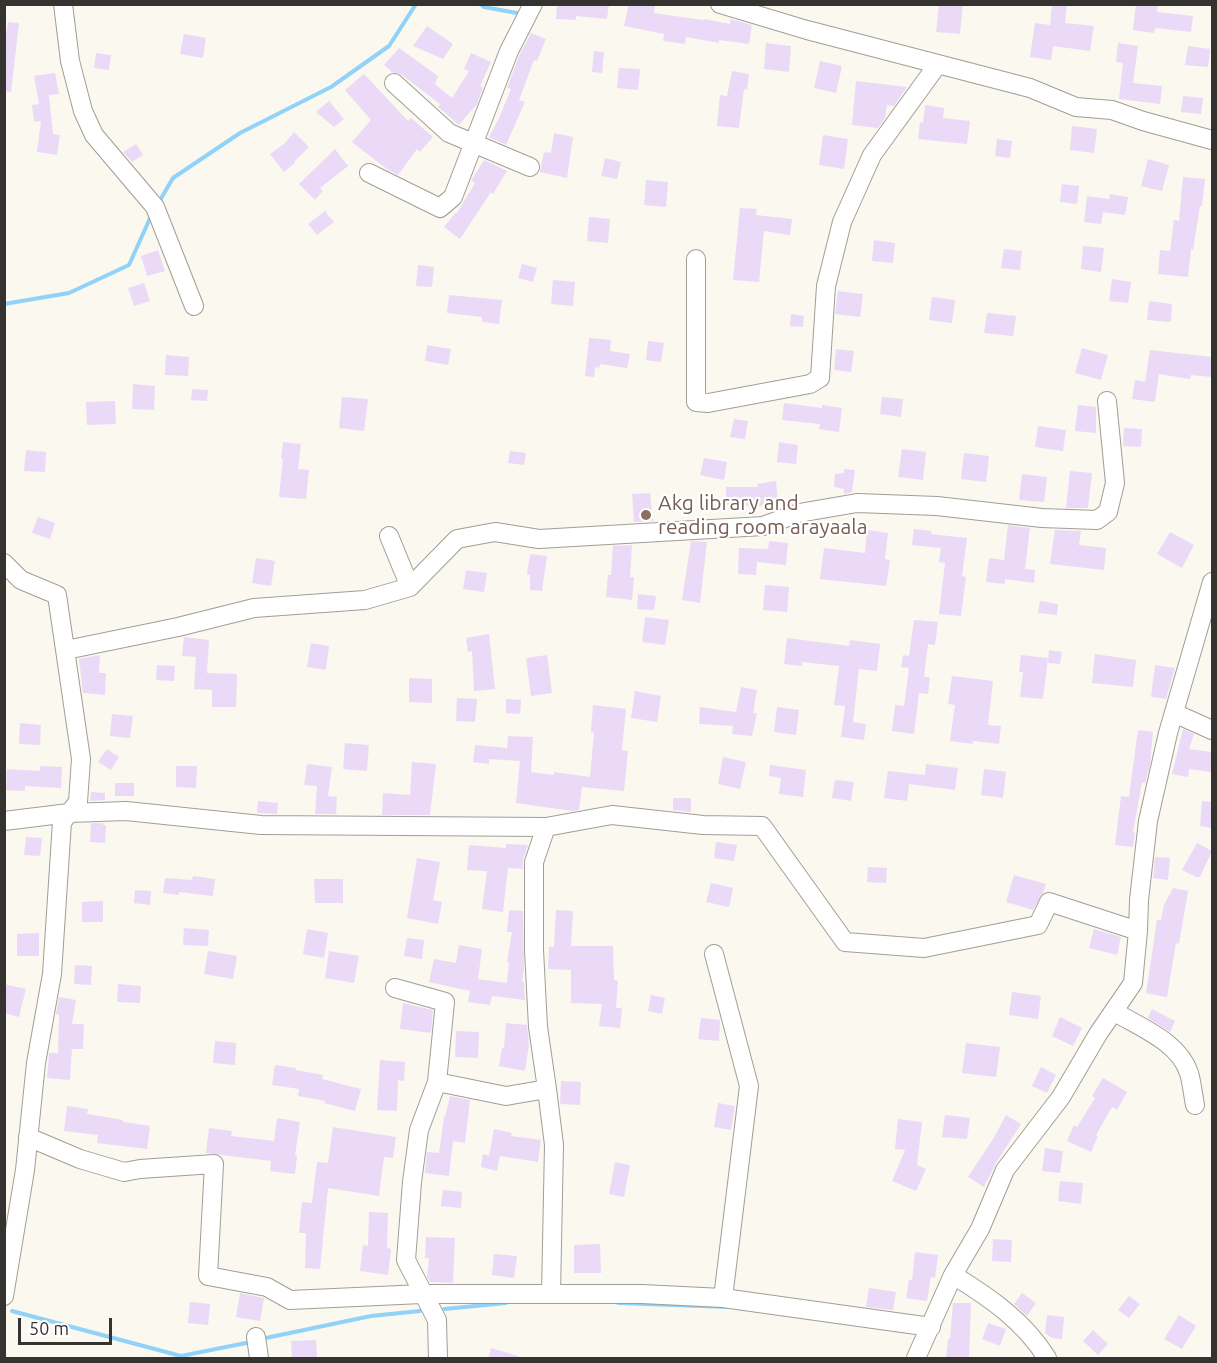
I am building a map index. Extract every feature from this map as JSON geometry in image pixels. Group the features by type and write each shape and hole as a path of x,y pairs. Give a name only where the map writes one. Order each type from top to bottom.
{"street":[{"path":"63,4 70,61 83,111 94,135 155,207 194,306"},
{"path":"369,173 440,208 453,197 509,51 533,4"},
{"path":"720,4 807,30 1029,88 1076,107 1112,110 1212,140"},
{"path":"696,258 696,402 708,403 810,384 819,378 826,286 842,222 873,155 938,64"},
{"path":"394,83 449,133 530,167"},
{"path":"66,650 178,627 254,608 365,600 410,587 456,539 495,532 539,539 763,526 799,513 857,503 937,506 1042,518 1097,520 1108,512 1115,483 1107,401"},
{"path":"389,536 410,587"},
{"path":"4,563 21,580 57,595 81,759 78,802 62,822 52,974 36,1063 14,1241 4,1296"},
{"path":"916,1359 952,1275 980,1229 1005,1170 1061,1097 1098,1034 1133,983 1138,932 1138,900 1148,821 1174,713 1212,582"},
{"path":"1174,713 1212,730"},
{"path":"4,822 69,813 126,811 261,825 546,827 612,815 703,825 762,826 845,942 924,948 1006,932 1038,925 1049,902 1138,932"},
{"path":"546,827 534,862 534,896 538,1028 555,1144 551,1294"},
{"path":"714,954 749,1086 723,1298"},
{"path":"395,988 445,1002 437,1082 419,1130 406,1260 437,1320 438,1359"},
{"path":"1115,1012 1173,1047 1182,1057 1189,1072 1195,1105"},
{"path":"437,1082 506,1096 547,1089"},
{"path":"28,1137 80,1158 124,1172 214,1164 208,1276 267,1287 290,1300 422,1294 642,1294 723,1298 931,1327"},
{"path":"952,1275 990,1298 1008,1313 1037,1342 1047,1359"},
{"path":"256,1338 259,1359"}],"building":[{"path":"557,4 609,4 607,19 576,16 576,20 556,19"},
{"path":"629,4 655,4 654,13 730,24 730,19 752,25 749,44 719,40 719,43 686,37 685,44 663,41 664,34 624,26"},
{"path":"939,4 963,4 960,34 936,32"},
{"path":"1052,4 1067,4 1065,23 1094,26 1090,51 1053,46 1051,60 1030,57 1035,23 1050,25"},
{"path":"1136,4 1158,4 1157,12 1193,16 1191,32 1155,28 1154,33 1133,30"},
{"path":"8,22 19,23 11,92 4,91 4,48"},
{"path":"427,26 453,44 443,59 413,46"},
{"path":"531,33 546,39 537,61 534,60 519,100 525,102 506,145 489,137 511,89 507,88 519,56"},
{"path":"184,34 206,38 203,58 180,54"},
{"path":"766,43 791,46 789,72 764,69"},
{"path":"1118,43 1138,46 1133,83 1162,86 1160,104 1119,99 1123,63 1116,62"},
{"path":"1188,46 1210,49 1208,67 1185,65"},
{"path":"399,48 438,76 435,84 452,98 469,71 464,69 471,53 491,62 480,86 483,88 477,104 459,125 438,107 440,104 402,75 392,72 384,65"},
{"path":"594,51 604,52 602,73 592,72"},
{"path":"96,53 111,55 109,70 94,68"},
{"path":"820,61 842,66 836,93 814,88"},
{"path":"619,68 640,69 638,90 617,88"},
{"path":"732,71 749,74 747,90 744,89 739,128 717,126 720,95 727,96"},
{"path":"55,73 59,94 49,95 53,134 60,135 57,155 37,152 41,121 34,122 32,105 39,104 34,76"},
{"path":"364,74 408,121 411,118 433,137 420,152 417,149 398,175 352,142 371,120 345,90"},
{"path":"856,81 907,87 894,106 887,105 885,118 878,128 852,125"},
{"path":"1183,96 1203,98 1201,114 1181,112"},
{"path":"329,101 344,119 334,127 316,112"},
{"path":"925,105 944,108 943,118 970,121 967,144 918,139"},
{"path":"1072,126 1097,129 1094,153 1070,150"},
{"path":"294,132 309,147 284,172 270,154 284,144"},
{"path":"554,133 573,137 567,178 540,172 544,152 551,153"},
{"path":"823,135 848,139 844,169 819,165"},
{"path":"997,139 1012,141 1010,158 995,156"},
{"path":"136,144 143,155 132,162 123,152"},
{"path":"335,149 348,166 320,188 323,191 315,200 299,184"},
{"path":"605,158 621,162 617,179 601,176"},
{"path":"1148,159 1169,165 1162,191 1141,186"},
{"path":"484,160 507,171 460,239 444,227 457,213 475,183 471,181"},
{"path":"1183,177 1205,179 1202,206 1200,206 1193,250 1191,249 1188,277 1158,274 1160,250 1170,251 1174,220 1179,221"},
{"path":"646,180 668,182 666,207 644,205"},
{"path":"1062,184 1079,186 1077,204 1060,202"},
{"path":"1110,194 1128,197 1125,215 1103,212 1101,224 1084,222 1087,196 1109,199"},
{"path":"740,208 757,209 756,215 792,219 790,235 764,231 759,282 733,280"},
{"path":"325,211 334,222 317,235 308,224"},
{"path":"589,217 610,219 608,243 587,241"},
{"path":"874,240 895,243 893,263 872,261"},
{"path":"1083,246 1104,248 1101,272 1081,269"},
{"path":"1004,249 1022,251 1020,270 1001,268"},
{"path":"158,250 165,271 147,276 141,256"},
{"path":"522,264 537,268 533,282 518,278"},
{"path":"418,265 434,267 432,287 416,286"},
{"path":"1112,279 1131,282 1128,303 1109,301"},
{"path":"553,280 575,282 573,306 551,304"},
{"path":"144,283 150,301 134,306 128,288"},
{"path":"838,291 863,294 860,317 835,314"},
{"path":"449,295 502,300 499,324 482,322 482,317 447,313"},
{"path":"932,297 955,300 952,323 929,320"},
{"path":"1149,301 1172,304 1171,322 1147,320"},
{"path":"987,313 1016,316 1013,336 984,333"},
{"path":"791,314 804,316 803,327 790,326"},
{"path":"589,338 611,340 610,351 630,354 627,368 600,364 599,368 595,367 594,377 585,376"},
{"path":"648,341 664,343 661,362 646,360"},
{"path":"427,345 451,349 448,365 425,361"},
{"path":"1082,348 1108,355 1101,380 1075,373"},
{"path":"836,349 854,351 851,372 834,370"},
{"path":"1150,350 1212,357 1212,377 1191,375 1190,379 1159,374 1155,402 1132,399 1135,380 1145,382"},
{"path":"166,355 189,357 188,376 165,375"},
{"path":"133,384 155,386 154,410 132,409"},
{"path":"192,389 208,390 207,401 191,400"},
{"path":"342,397 368,399 364,431 339,428"},
{"path":"882,397 903,399 901,417 880,414"},
{"path":"115,401 116,424 87,425 86,402"},
{"path":"784,403 842,408 839,432 819,429 820,424 782,420"},
{"path":"1078,405 1096,407 1096,433 1075,431"},
{"path":"734,419 748,421 745,439 730,437"},
{"path":"1038,426 1066,430 1063,451 1035,447"},
{"path":"1124,428 1142,429 1141,447 1123,446"},
{"path":"283,442 301,444 298,469 309,470 306,499 279,497"},
{"path":"779,442 798,445 796,464 777,462"},
{"path":"902,449 926,452 923,480 898,477"},
{"path":"26,450 46,452 45,472 24,471"},
{"path":"510,451 526,453 524,465 508,463"},
{"path":"964,453 989,456 986,482 961,479"},
{"path":"704,458 727,462 724,480 700,475"},
{"path":"844,469 855,470 852,492 844,494 844,489 834,487 835,474 844,473"},
{"path":"1070,471 1092,473 1088,508 1066,508"},
{"path":"1022,474 1047,477 1044,502 1019,500"},
{"path":"776,481 778,504 726,505 726,487 758,487 757,484"},
{"path":"650,493 653,521 634,522 632,494"},
{"path":"38,517 55,523 50,539 32,533"},
{"path":"1008,525 1030,528 1025,569 1035,570 1034,583 1005,579 1005,584 986,582 989,558 1004,560"},
{"path":"914,529 932,531 931,534 967,538 962,576 966,577 961,616 939,614 945,563 939,562 941,548 912,545"},
{"path":"867,530 888,533 885,559 890,560 886,586 820,579 824,548 865,553"},
{"path":"1055,530 1081,531 1079,545 1106,548 1104,570 1050,564"},
{"path":"1170,532 1194,545 1182,568 1157,554"},
{"path":"691,541 707,542 700,603 682,600"},
{"path":"769,541 788,543 786,565 757,562 756,575 738,574 739,548 768,549"},
{"path":"632,545 630,577 634,577 632,600 606,597 608,575 611,575 613,546"},
{"path":"530,554 547,556 542,591 530,590 530,575 527,575"},
{"path":"256,558 275,561 271,586 252,583"},
{"path":"466,570 487,573 484,592 463,589"},
{"path":"765,585 789,587 787,612 763,610"},
{"path":"638,594 656,596 654,610 637,609"},
{"path":"1040,601 1058,604 1057,615 1038,613"},
{"path":"645,617 669,620 665,645 642,642"},
{"path":"914,620 938,622 935,645 928,644 924,677 930,677 928,694 919,693 914,734 892,731 895,705 904,706 909,668 901,667 903,655 909,656"},
{"path":"489,634 495,689 474,691 472,651 468,652 466,638"},
{"path":"184,637 209,640 207,673 237,674 236,707 212,707 212,690 194,689 196,657 182,656"},
{"path":"787,638 849,646 850,640 880,644 877,671 859,669 853,722 866,724 864,740 841,737 845,706 834,705 839,666 802,662 802,666 784,664"},
{"path":"311,643 329,646 326,670 307,667"},
{"path":"1049,650 1062,652 1060,664 1048,663"},
{"path":"1095,654 1136,660 1133,687 1092,683"},
{"path":"100,655 99,673 106,673 105,695 83,693 79,659"},
{"path":"547,655 552,693 531,696 526,658"},
{"path":"1021,655 1048,658 1043,699 1020,697 1023,672 1019,672"},
{"path":"157,665 175,666 174,681 156,680"},
{"path":"1155,665 1175,668 1166,699 1151,697"},
{"path":"952,676 993,681 988,725 1001,726 999,744 950,741 955,705 948,704"},
{"path":"409,678 432,679 432,703 409,702"},
{"path":"741,687 757,690 753,713 757,713 752,736 732,734 733,726 699,724 700,707 736,712"},
{"path":"635,691 661,696 657,722 631,718"},
{"path":"457,698 477,699 475,722 456,721"},
{"path":"506,699 521,700 520,714 506,713"},
{"path":"593,705 626,709 622,750 628,751 624,791 582,787 579,810 572,811 516,803 520,761 489,759 489,764 473,762 475,745 507,748 508,736 533,737 531,772 554,775 554,772 590,777 594,733 591,732"},
{"path":"777,707 799,710 796,735 774,732"},
{"path":"112,714 133,716 130,738 110,736"},
{"path":"20,723 41,725 40,745 19,744"},
{"path":"1183,729 1194,734 1189,749 1212,752 1212,772 1189,769 1188,777 1172,774"},
{"path":"1138,730 1153,732 1150,764 1145,783 1142,783 1133,832 1135,833 1133,847 1115,845 1121,796 1129,797"},
{"path":"345,743 369,745 367,771 343,769"},
{"path":"107,749 119,757 111,770 98,762"},
{"path":"723,757 746,762 740,789 718,784"},
{"path":"412,762 436,764 430,815 382,815 383,793 410,795"},
{"path":"307,764 332,767 328,796 337,797 336,814 315,814 317,786 304,785"},
{"path":"926,764 958,768 955,790 909,784 907,801 884,798 888,771 925,775"},
{"path":"770,765 806,770 803,797 779,794 781,778 769,776"},
{"path":"40,766 62,767 61,788 25,786 25,791 6,790 7,769 40,771"},
{"path":"176,766 197,766 196,788 176,787"},
{"path":"984,769 1006,772 1003,798 981,795"},
{"path":"835,780 854,782 851,801 832,798"},
{"path":"115,783 134,783 134,796 115,796"},
{"path":"91,792 105,793 105,800 90,801"},
{"path":"673,798 691,798 691,812 673,810"},
{"path":"258,801 278,803 277,814 257,813"},
{"path":"1202,801 1212,802 1212,828 1200,826"},
{"path":"91,823 106,825 105,843 90,842"},
{"path":"26,837 42,838 40,856 24,855"},
{"path":"716,842 737,845 734,861 714,858"},
{"path":"1197,843 1212,851 1200,877 1182,870"},
{"path":"506,844 528,845 523,859 523,869 508,868 503,912 482,909 487,871 467,870 469,845 506,848"},
{"path":"1155,857 1170,858 1168,880 1153,878"},
{"path":"417,858 440,862 433,900 442,902 438,924 407,918"},
{"path":"868,867 887,868 886,883 867,882"},
{"path":"1014,875 1046,884 1033,910 1006,902"},
{"path":"193,876 215,879 213,896 179,892 179,895 163,893 165,878 192,880"},
{"path":"314,879 343,879 343,903 315,903"},
{"path":"711,883 733,888 729,907 706,902"},
{"path":"1173,888 1188,891 1167,997 1146,993 1157,920 1161,920 1164,905"},
{"path":"135,890 151,891 150,905 134,903"},
{"path":"103,901 103,922 82,922 82,902"},
{"path":"509,910 523,911 524,969 522,982 524,982 525,1000 492,996 490,1005 468,1002 470,991 429,982 434,959 456,963 459,945 482,949 478,979 507,983 509,962 507,962 512,932 507,932"},
{"path":"556,910 573,911 571,946 613,946 614,980 618,981 616,1008 622,1008 620,1028 599,1026 602,1004 571,1003 571,970 548,969 549,947 554,947"},
{"path":"184,928 209,930 208,946 183,945"},
{"path":"307,929 328,933 324,958 303,954"},
{"path":"1094,929 1121,937 1117,955 1089,948"},
{"path":"39,933 39,956 17,956 17,934"},
{"path":"407,938 424,940 422,959 404,956"},
{"path":"208,951 237,956 233,979 204,974"},
{"path":"329,951 359,956 354,983 325,978"},
{"path":"75,965 92,966 91,985 74,984"},
{"path":"4,984 26,989 19,1017 4,1013"},
{"path":"118,984 141,986 140,1003 117,1002"},
{"path":"1012,992 1041,996 1038,1019 1009,1015"},
{"path":"651,995 665,998 662,1014 648,1011"},
{"path":"59,997 76,1000 72,1024 84,1024 83,1049 72,1049 70,1080 47,1078 49,1053 58,1053 59,1015 56,1014"},
{"path":"403,1003 433,1010 431,1033 400,1029"},
{"path":"1152,1009 1175,1021 1170,1032 1148,1018"},
{"path":"1060,1017 1082,1028 1073,1046 1052,1036"},
{"path":"701,1018 720,1020 719,1041 698,1039"},
{"path":"506,1023 527,1025 529,1045 525,1071 499,1066 502,1048 504,1048"},
{"path":"456,1031 479,1032 478,1058 455,1057"},
{"path":"215,1041 236,1043 235,1065 213,1063"},
{"path":"966,1043 1000,1047 996,1077 962,1073"},
{"path":"380,1060 405,1062 404,1081 398,1080 397,1111 377,1110"},
{"path":"275,1065 323,1075 322,1079 361,1089 355,1111 324,1103 325,1101 298,1096 299,1089 272,1085"},
{"path":"1041,1067 1056,1075 1047,1093 1032,1086"},
{"path":"1103,1078 1127,1092 1117,1110 1112,1107 1096,1135 1098,1136 1091,1152 1067,1141 1074,1125 1077,1127 1095,1098 1092,1096"},
{"path":"561,1081 581,1082 580,1105 560,1104"},
{"path":"450,1096 470,1100 465,1143 453,1141 449,1176 425,1173 427,1152 439,1153 444,1117"},
{"path":"718,1103 735,1106 731,1130 714,1127"},
{"path":"67,1106 88,1109 87,1114 150,1126 147,1149 97,1143 98,1135 64,1131"},
{"path":"945,1115 970,1118 967,1139 942,1137"},
{"path":"1006,1115 1021,1124 996,1163 984,1187 968,1177"},
{"path":"277,1118 300,1122 295,1155 297,1156 295,1174 270,1171 271,1161 206,1153 209,1128 232,1131 231,1136 274,1141"},
{"path":"898,1119 922,1122 917,1165 926,1169 916,1191 892,1181 905,1150 895,1149"},
{"path":"333,1127 396,1137 393,1158 384,1157 379,1196 328,1188 320,1269 305,1268 306,1233 299,1233 302,1202 312,1203 317,1162 328,1163"},
{"path":"494,1129 512,1133 511,1136 541,1140 538,1162 500,1156 497,1171 481,1167 483,1154 489,1156"},
{"path":"1045,1148 1063,1151 1060,1173 1042,1171"},
{"path":"615,1162 630,1165 624,1197 609,1194"},
{"path":"1060,1181 1083,1183 1081,1204 1058,1201"},
{"path":"443,1190 462,1192 461,1208 441,1206"},
{"path":"369,1212 388,1213 387,1248 391,1249 388,1275 360,1271 363,1245 368,1246"},
{"path":"426,1237 455,1238 453,1283 430,1282 427,1277 429,1258 425,1258"},
{"path":"993,1239 1012,1240 1011,1262 992,1261"},
{"path":"600,1244 601,1273 574,1273 574,1245"},
{"path":"915,1252 938,1255 935,1278 931,1277 927,1301 906,1298 909,1280 912,1280"},
{"path":"494,1254 517,1256 514,1278 492,1275"},
{"path":"869,1288 896,1292 893,1310 866,1307"},
{"path":"240,1293 264,1298 260,1321 236,1317"},
{"path":"1022,1293 1036,1303 1027,1316 1014,1304"},
{"path":"1129,1296 1140,1304 1129,1318 1118,1310"},
{"path":"190,1302 210,1304 208,1325 188,1323"},
{"path":"953,1303 971,1303 969,1359 946,1359"},
{"path":"1047,1315 1064,1317 1062,1339 1052,1338 1045,1333"},
{"path":"1179,1315 1196,1326 1182,1349 1164,1339"},
{"path":"988,1323 1006,1329 1000,1346 982,1339"},
{"path":"1093,1330 1108,1344 1098,1355 1083,1341"},
{"path":"316,1340 317,1359 292,1359 291,1341"},
{"path":"491,1348 518,1356 518,1359 488,1359"}],"waterway":[{"path":"159,202 173,178 240,133 331,87 389,46 416,4"},
{"path":"480,4 484,7 517,13"},
{"path":"4,304 69,293 129,265 151,216"},
{"path":"444,1309 506,1303"},
{"path":"618,1303 728,1307"},
{"path":"12,1311 181,1356 251,1342"},
{"path":"261,1339 371,1316 420,1311"}],"place":[{"name":"Akg library and reading room arayaala","path":"646,515"}]}
